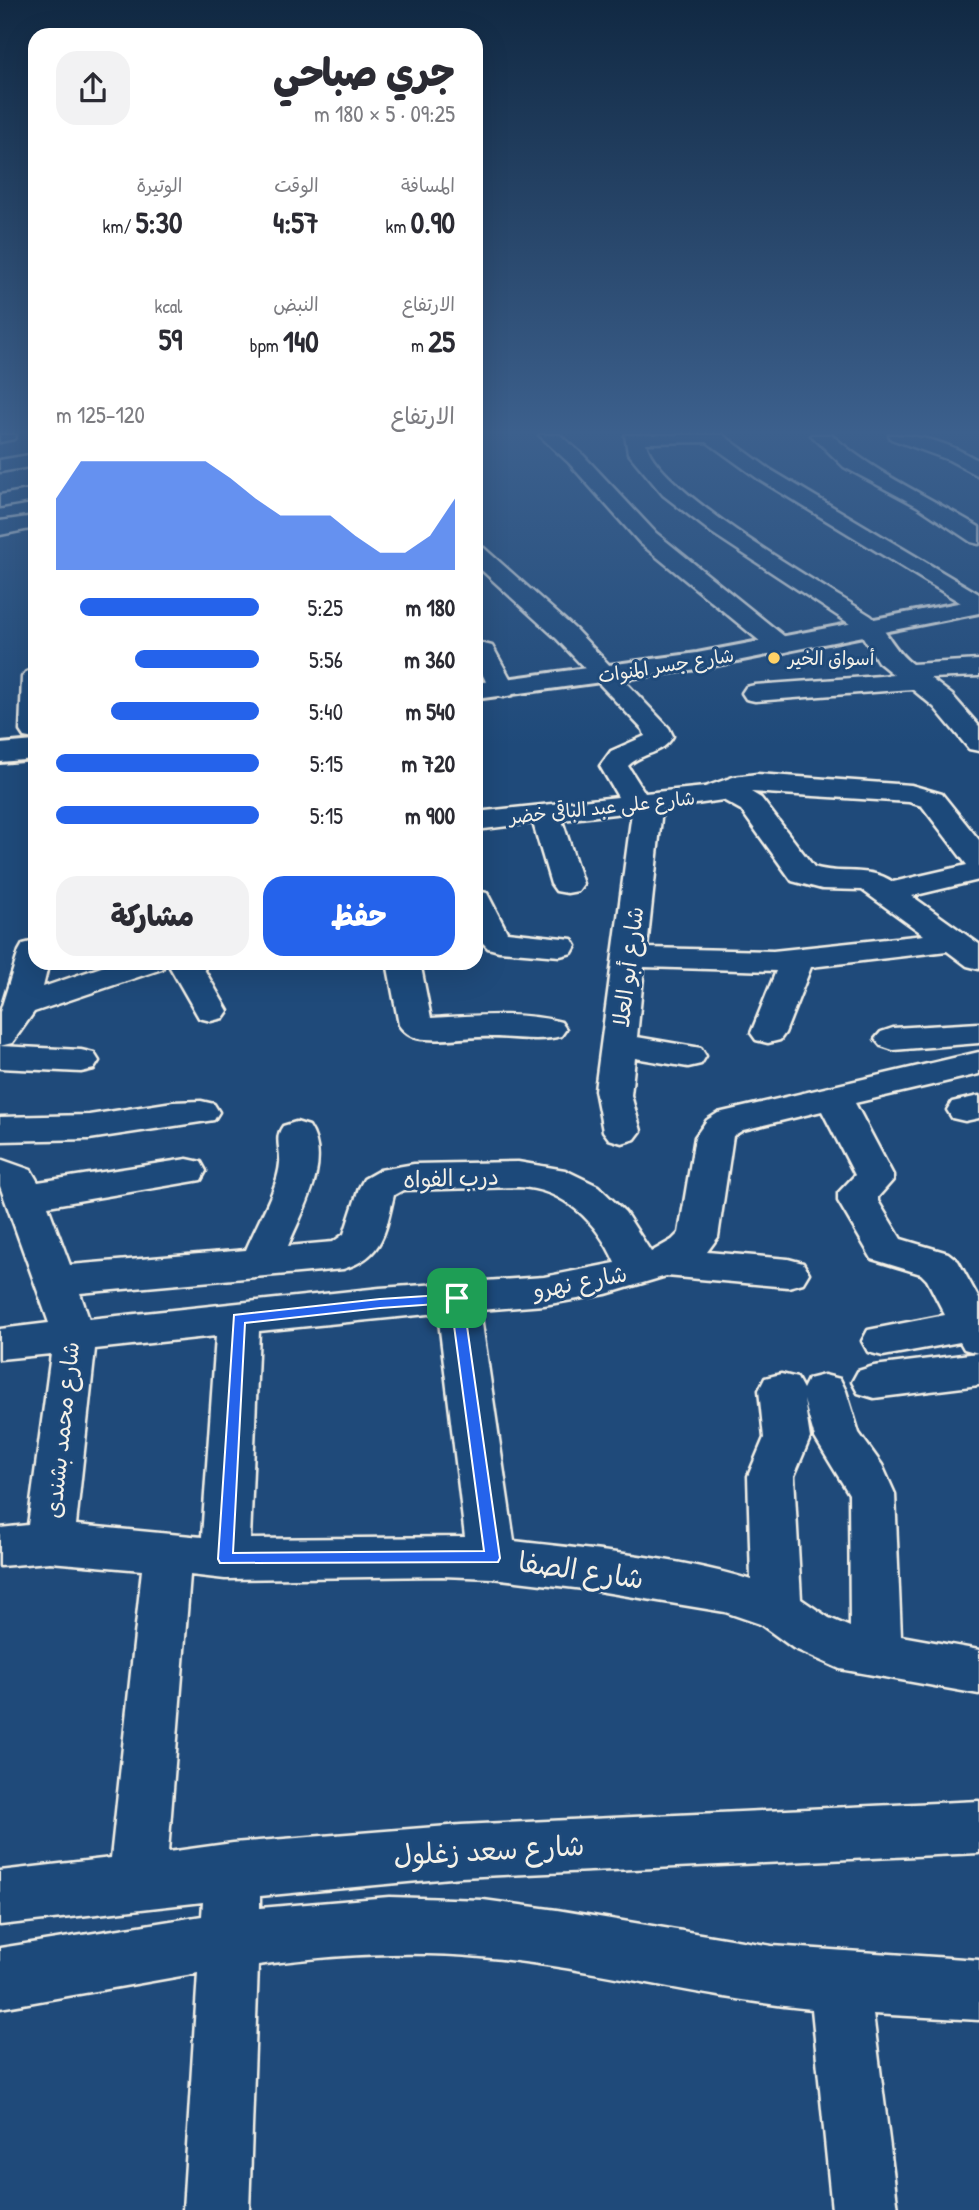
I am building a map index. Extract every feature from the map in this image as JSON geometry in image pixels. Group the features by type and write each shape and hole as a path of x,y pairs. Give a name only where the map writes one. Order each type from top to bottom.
{"street":[{"path":"648,538 781,646"},
{"path":"736,538 874,636 887,657 971,721 979,743"},
{"path":"869,538 979,605"},
{"path":"483,559 526,596 656,728 659,736 656,742 621,756 615,762 642,802"},
{"name":"شارع جسر المنوات","path":"483,690 712,677 874,636 979,605"},
{"name":"شارع جسر المنوات","path":"483,709 781,646 979,626"},
{"path":"483,651 503,688"},
{"path":"755,693 979,668"},
{"path":"0,734 28,736"},
{"path":"0,753 28,740"},
{"name":"شارع على عبد الباقى خضر","path":"483,820 710,795 733,786 757,783 917,794 932,800 966,826 975,873"},
{"path":"727,790 751,804 803,874 822,880 863,880 888,893 967,950"},
{"name":"شارع أبو العلا","path":"622,1131 621,1115 612,1094 629,957 642,802"},
{"path":"545,814 567,884"},
{"path":"888,893 975,873"},
{"path":"483,916 492,936 499,941 560,946"},
{"path":"629,957 797,960 967,950"},
{"path":"768,1033 797,960"},
{"path":"0,1036 13,1023 22,1005 30,970"},
{"path":"22,1005 125,970"},
{"path":"187,970 211,1012"},
{"path":"405,970 416,1025 425,1029 489,1026 549,1029"},
{"path":"893,1039 979,1033"},
{"path":"618,1045 688,1056"},
{"path":"0,1057 80,1062"},
{"name":"شارع نهرو","path":"0,1344 380,1303 574,1287 652,1266 686,1250 698,1237 714,1137 720,1128 731,1121 979,1063"},
{"path":"833,1096 874,1175 874,1180 858,1193 858,1201 880,1242 894,1254 934,1262 943,1271 976,1331 878,1362 979,1369"},
{"path":"0,1129 89,1127 173,1113 201,1112"},
{"path":"260,1264 295,1181 299,1163 296,1134"},
{"path":"8,1178 187,1171"},
{"name":"درب الفواه","path":"56,1281 329,1258 354,1249 362,1241 378,1188 394,1179 532,1175 562,1182 597,1206 616,1226 630,1247 652,1266"},
{"name":"شارع محمد بشندى","path":"8,1178 56,1281 75,1338 50,1543"},
{"path":"652,1266 788,1273"},
{"path":"457,1298 492,1558"},
{"path":"225,1559 238,1319"},
{"path":"777,1609 771,1476 803,1390 866,1478 872,1494 876,1655"},
{"name":"شارع الصفا","path":"0,1547 50,1543 93,1545 225,1559 442,1556 492,1558 725,1592 777,1609 811,1633 840,1647 979,1672"},
{"path":"137,1880 168,1555"},
{"name":"شارع سعد زغلول","path":"0,1898 233,1870 461,1851 979,1827"},
{"path":"216,2210 233,1870"},
{"path":"0,1978 230,1940 345,1928 443,1926 508,1931 743,1971 839,1983 979,1990"},
{"path":"839,1983 865,2210"}],"place":[{"name":"أسواق الخير","path":"774,658"}],"route":[{"path":"457,1298 492,1558 442,1556 225,1559 238,1319 380,1303 457,1298"}]}
